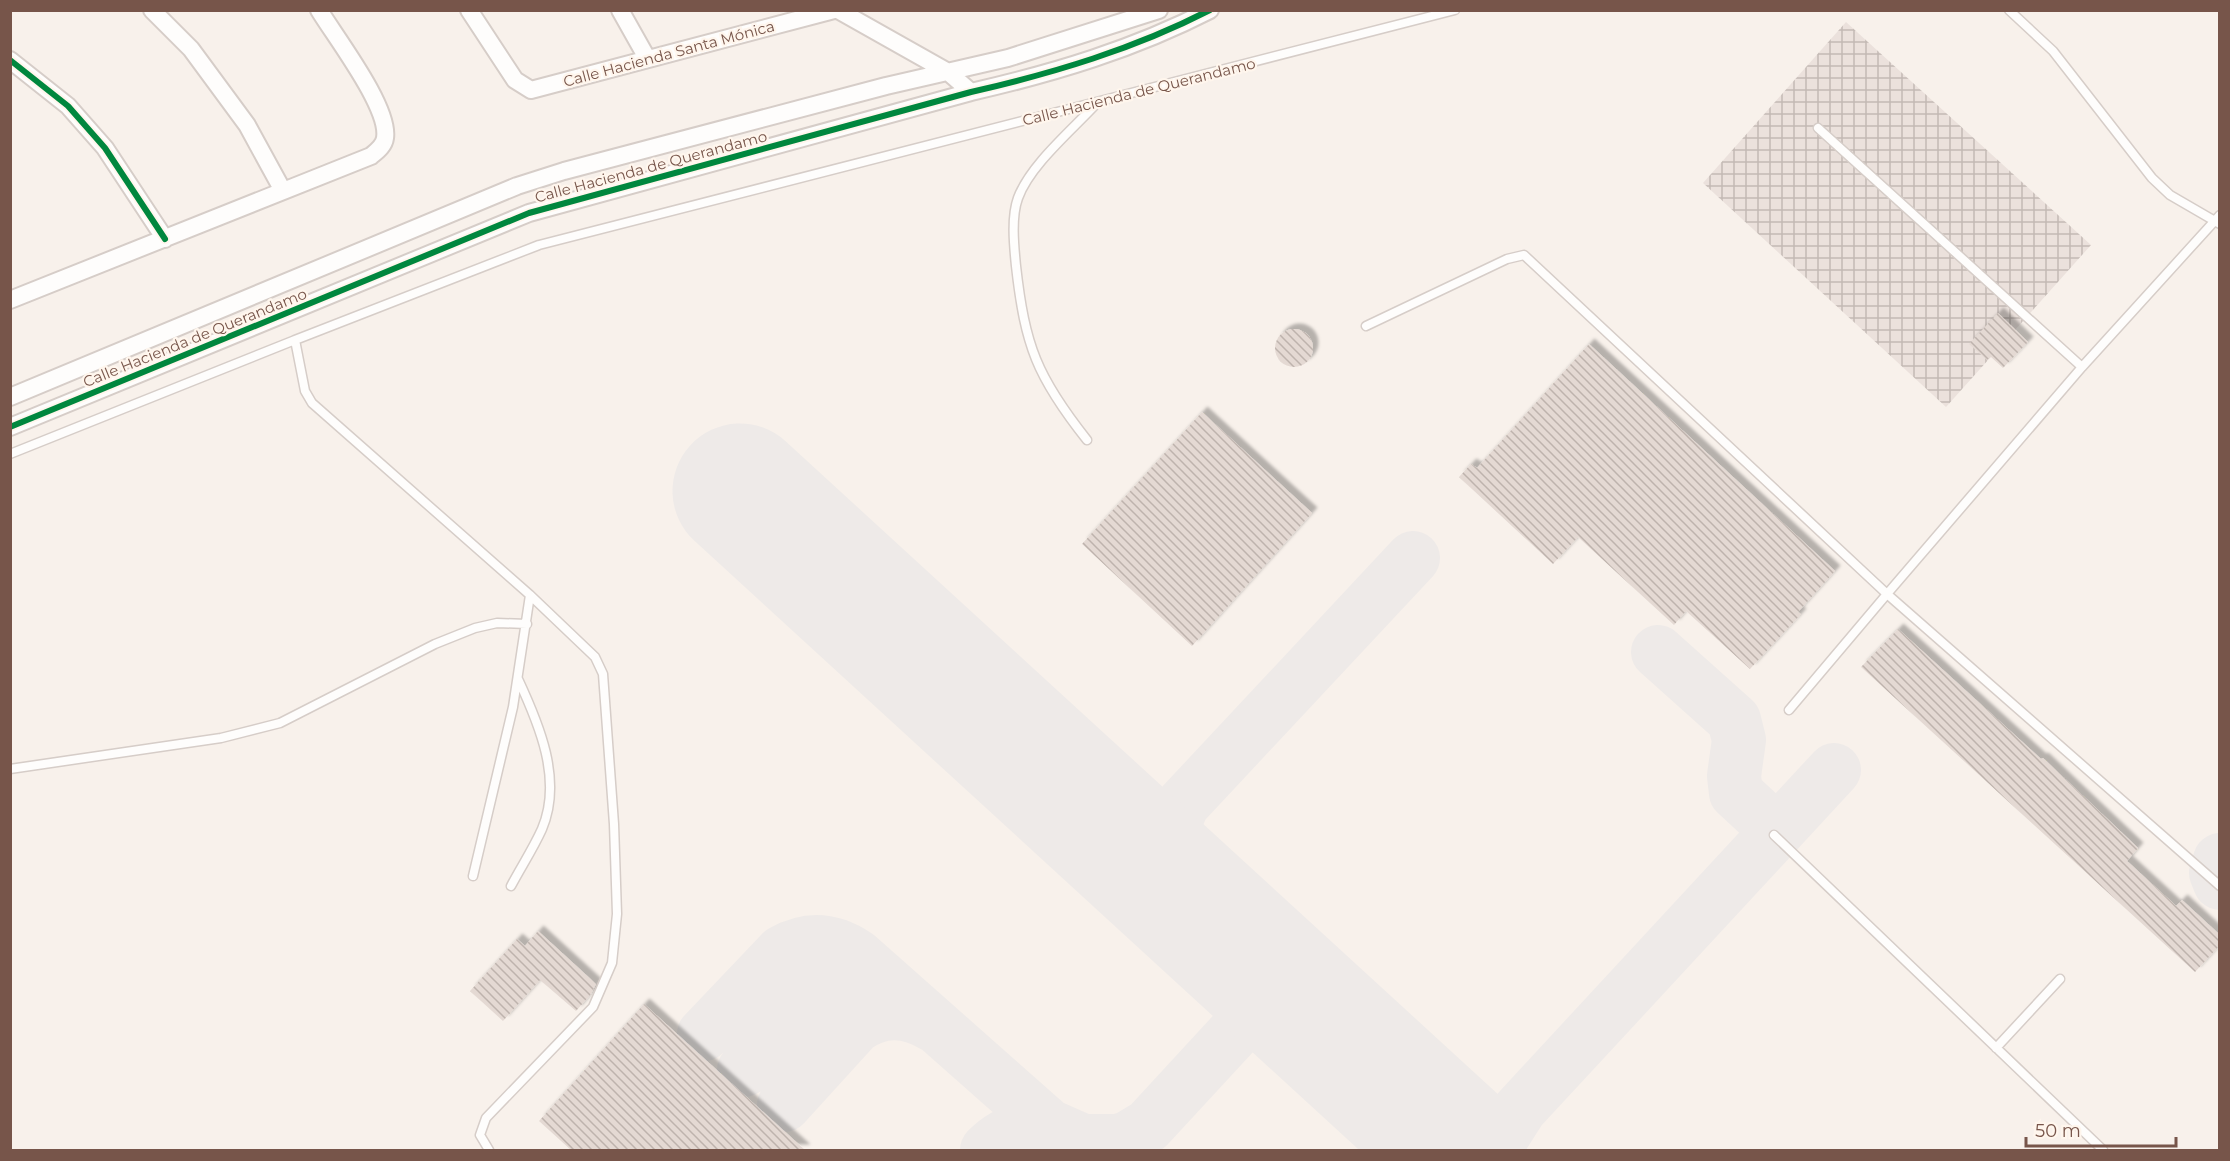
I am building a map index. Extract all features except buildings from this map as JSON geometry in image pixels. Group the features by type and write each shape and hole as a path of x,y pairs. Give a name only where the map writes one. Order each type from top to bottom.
{"street":[{"path":"152,10 191,49 247,125 282,189"},
{"path":"11,298 165,239 282,189 371,156 385,140 385,124 377,102 318,10"},
{"name":"Calle Hacienda Santa Mónica","path":"469,10 510,73 523,87 531,90 836,10"},
{"path":"620,10 647,58"},
{"path":"836,10 948,72 971,92"},
{"name":"Calle Hacienda de Querandamo","path":"10,397 517,186 564,171 1008,58 1159,10"},
{"name":"Calle Hacienda de Querandamo","path":"10,427 529,213 971,92 1034,78 1145,41 1210,10"},
{"path":"10,60 68,106 105,148 165,239"}],"lane":[{"name":"Calle Hacienda de Querandamo","path":"10,454 539,245 1455,10"},
{"path":"1789,710 2082,367 2217,220 2170,195 2152,178 2053,51 2009,10"},
{"path":"1087,440 1050,390 1026,337 1014,247 1017,200 1026,182 1096,103"},
{"path":"1818,128 2082,367"},
{"path":"1366,326 1507,259 1524,255 1887,594 2220,886"},
{"path":"296,340 305,391 312,403 530,595 595,657 603,674 615,825 617,914 612,963 592,1006 486,1118 480,1134 489,1150"},
{"path":"473,876 518,679 530,595"},
{"path":"10,769 221,738 280,723 435,644 475,628 497,623 526,624"},
{"path":"511,886 542,828 549,798 548,758 534,714 518,679"},
{"path":"1774,835 2103,1150"},
{"path":"1996,1048 2060,979"}],"shaded area":[{"path":"1846,22 2091,245 1946,407 1703,183"}],"taxiway":[{"path":"1186,899 1175,863 1173,840 1183,804 1413,558"},
{"path":"1658,652 1734,720 1739,740 1734,776 1736,793 1777,831"},
{"path":"1497,1150 1499,1142 1520,1109 1834,770"},
{"path":"2220,860 2216,873 2220,883"},
{"path":"704,1034 782,952 811,942 829,943 857,956 1049,1126 1083,1141 1117,1141"},
{"path":"744,1070 818,991 833,980 859,974 885,982"},
{"path":"1083,1150 1128,1138 1148,1126 1255,1010 1269,1005 1290,1004 1310,1013"},
{"path":"784,1105 855,1027 865,1021 895,1013 905,1014 935,1026"},
{"path":"987,1150 1005,1136 1025,1129 1046,1129 1068,1135"}],"runway":[{"path":"740,491 1459,1150"}],"cycle path":[{"path":"10,427 529,213 1033,77 1123,48 1210,10"},
{"path":"10,60 68,106 105,148 165,239"}]}
